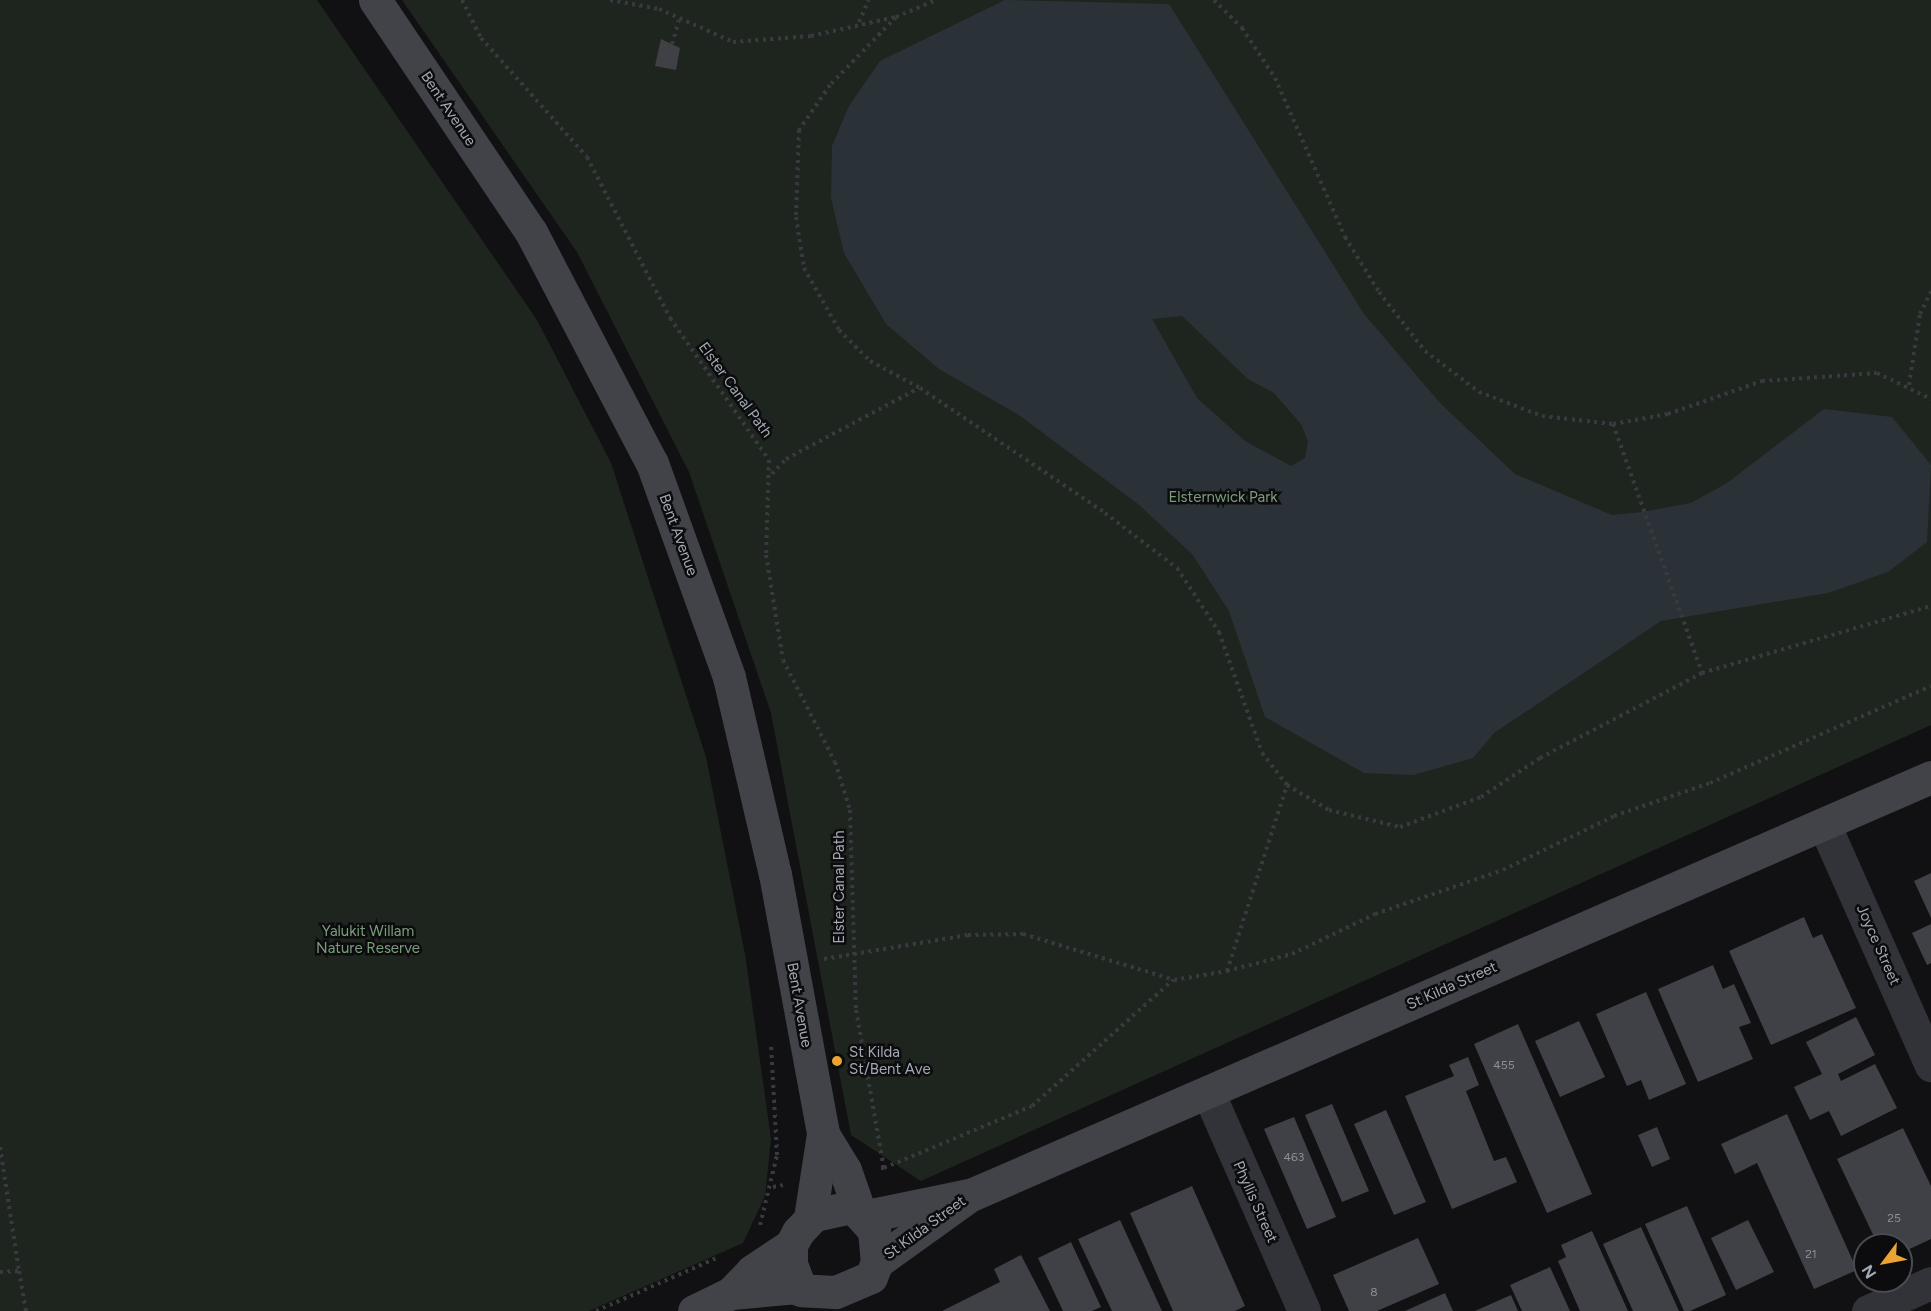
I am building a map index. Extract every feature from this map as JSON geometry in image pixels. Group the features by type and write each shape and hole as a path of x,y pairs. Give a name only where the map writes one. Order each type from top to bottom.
{"main road":[{"name":"Bent Avenue","path":"375,0 531,232 575,308 652,463 729,677 775,874 823,1134 845,1170 863,1213 863,1286"},
{"name":"St Kilda Street","path":"810,1218 832,1209 863,1213 973,1194 1931,777"},
{"name":"Bent Avenue","path":"810,1218 813,1178 823,1134"},
{"name":"St Kilda Street","path":"863,1286 973,1194"},
{"path":"693,1311 731,1293 752,1270 791,1245 810,1218"},
{"path":"791,1245 804,1297"},
{"path":"731,1293 804,1297 863,1286"}],"street":[{"name":"Joyce Street","path":"1824,824 1931,1065"},
{"name":"Phyllis Street","path":"1208,1092 1304,1311"},
{"path":"1868,1311 1931,1283"}],"path":[{"name":"Elster Canal Path","path":"462,0 481,38 587,157 670,318 714,386 750,426 772,474 766,555 771,606 783,660 835,762 850,810 852,953 884,1168"},
{"path":"610,0 659,9 678,20 733,42 811,36 858,22 896,17 936,0"},
{"path":"858,22 869,0"},
{"path":"1214,0 1242,28 1275,78 1345,237 1425,351 1479,392 1515,408 1613,424 1668,414 1762,381 1877,373 1909,386 1931,399"},
{"path":"896,17 830,86 799,129 796,217 804,268 839,330 870,361 920,388 1176,568 1219,632 1262,753 1287,785 1329,810 1400,827 1481,798 1540,758 1702,673 1931,606"},
{"path":"672,44 678,20"},
{"path":"1909,386 1920,314 1931,291"},
{"path":"772,474 786,459 920,388"},
{"path":"1613,424 1642,512 1686,619 1702,673"},
{"path":"852,953 968,935 1023,934 1174,980 1227,971 1292,954 1375,914 1503,870 1614,816 1710,783 1931,686"},
{"path":"1227,971 1287,785"},
{"path":"845,1170 884,1168 1032,1106 1174,980"},
{"path":"757,1230 773,1187 777,1128 770,1034"},
{"path":"0,1147 26,1311"},
{"path":"773,1187 813,1178"},
{"path":"596,1311 723,1255"},
{"path":"0,1272 19,1271"}],"green space":[{"name":"Yalukit Willam Nature Reserve","path":"0,0 317,0 537,320 611,463 706,757 745,954 771,1139 765,1196 743,1243 589,1311 0,1311"},
{"name":"Elsternwick Park","path":"402,0 1931,0 1931,725 921,1181 851,1135 771,713 689,472 577,252"}],"shaded area":[{"path":"1005,0 1169,4 1364,314 1440,403 1515,474 1612,515 1642,512 1691,503 1727,483 1824,409 1892,417 1931,465 1927,542 1888,572 1828,593 1661,621 1494,733 1473,758 1413,775 1364,773 1265,717 1229,611 1192,554 1138,504 1019,415 939,369 886,324 844,253 831,198 832,146 849,106 880,61","holes":["1182,316 1248,379 1274,393 1301,424 1308,442 1305,458 1291,466 1245,441 1197,398 1152,319"]}],"building":[{"path":"661,39 680,48 676,70 655,66"},
{"path":"1931,873 1931,918 1914,881"},
{"path":"1804,917 1813,938 1822,934 1856,1008 1771,1045 1729,951"},
{"path":"1931,924 1931,963 1927,965 1912,933"},
{"path":"1713,965 1723,989 1734,984 1751,1023 1739,1027 1753,1059 1698,1082 1658,989"},
{"path":"1646,992 1686,1084 1649,1100 1641,1080 1627,1086 1596,1014"},
{"path":"1856,1017 1875,1055 1838,1074 1841,1081 1875,1064 1897,1108 1841,1136 1829,1111 1810,1120 1794,1087 1822,1074 1806,1042"},
{"path":"1579,1021 1605,1077 1560,1097 1535,1041"},
{"path":"1518,1024 1592,1194 1547,1213 1474,1044"},
{"path":"1468,1057 1479,1085 1466,1091 1494,1161 1506,1157 1517,1182 1452,1209 1405,1096 1454,1076 1449,1065"},
{"path":"1332,1104 1369,1191 1342,1202 1305,1115"},
{"path":"1386,1110 1426,1202 1394,1215 1354,1124"},
{"path":"1787,1114 1853,1261 1853,1272 1814,1289 1757,1163 1735,1174 1721,1144"},
{"path":"1294,1117 1336,1217 1307,1229 1264,1129"},
{"path":"1657,1127 1670,1159 1652,1167 1638,1135"},
{"path":"1903,1128 1931,1186 1931,1239 1913,1247 1913,1233 1872,1233 1837,1159"},
{"path":"1192,1186 1245,1306 1235,1311 1173,1311 1130,1213"},
{"path":"1687,1206 1726,1295 1690,1311 1684,1311 1645,1224"},
{"path":"1120,1220 1162,1311 1112,1311 1078,1239"},
{"path":"1748,1220 1774,1272 1736,1290 1711,1238"},
{"path":"1641,1227 1679,1311 1633,1311 1603,1244"},
{"path":"1592,1231 1628,1311 1580,1311 1558,1261 1566,1257 1561,1245"},
{"path":"1418,1238 1439,1284 1377,1311 1349,1311 1333,1275"},
{"path":"1071,1242 1101,1307 1092,1311 1063,1311 1038,1258"},
{"path":"1021,1255 1050,1311 942,1311 1000,1282 994,1269"},
{"path":"1550,1267 1570,1311 1522,1311 1510,1285"},
{"path":"1445,1293 1453,1311 1405,1311"},
{"path":"1511,1295 1518,1311 1475,1311"}],"place":[{"name":"St Kilda St/Bent Ave","path":"837,1061"}]}
